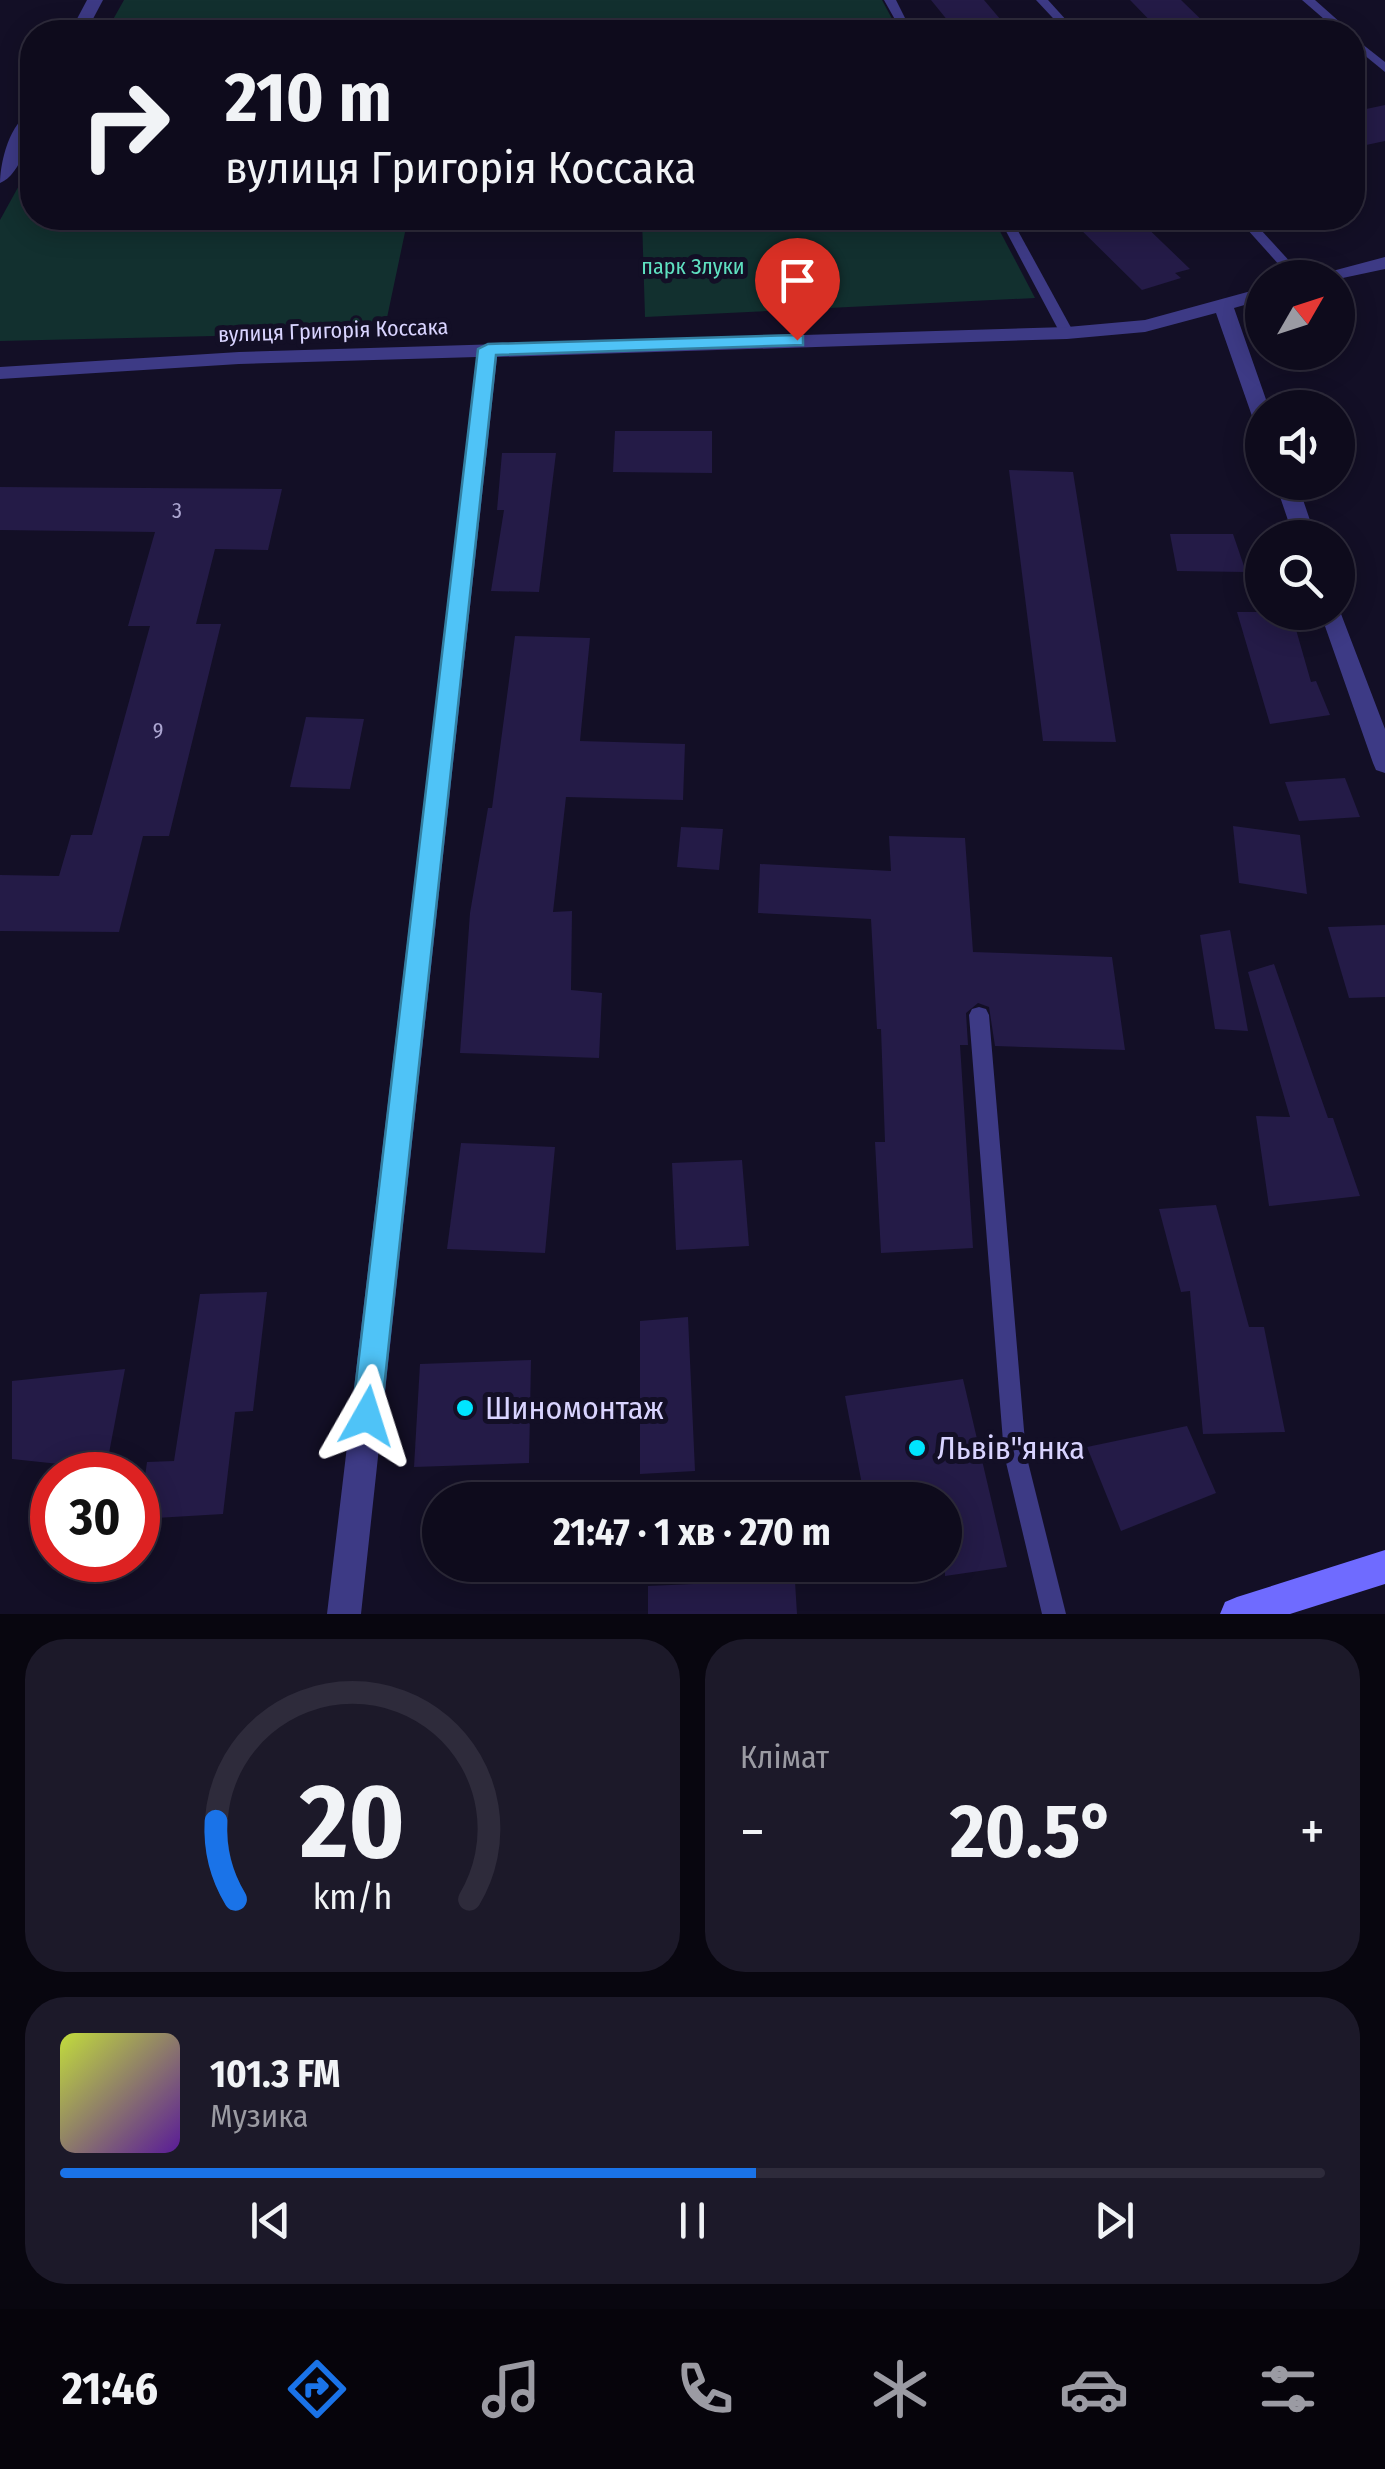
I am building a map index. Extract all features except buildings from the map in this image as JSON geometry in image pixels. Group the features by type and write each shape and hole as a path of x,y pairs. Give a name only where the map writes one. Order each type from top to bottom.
{"main road":[{"path":"1237,1614 1385,1567"}],"street":[{"path":"0,178 20,140"},
{"path":"1355,269 1385,263"},
{"name":"вулиця Григорія Коссака","path":"0,373 488,349 1067,333 1145,326 1245,300"},
{"path":"1224,308 1253,390"},
{"path":"344,1614 488,349"},
{"path":"1337,630 1385,763"}],"lane":[{"path":"1042,0 1061,20"},
{"path":"1308,0 1331,20"},
{"path":"1365,50 1385,68"},
{"path":"1012,230 1067,333"},
{"path":"1254,230 1282,260"},
{"path":"979,1015 1015,1454 1054,1614"}],"green space":[{"path":"124,0 882,0 893,20 113,20"},
{"path":"20,184 20,230 405,230 384,332 0,341 0,220"},
{"name":"парк Злуки","path":"642,230 999,230 1035,298 645,317"}],"place":[{"name":"Шиномонтаж","path":"465,1408"},
{"name":"Львів\"янка","path":"917,1448"}],"route":[{"path":"367,1416 488,349 797,340"}]}
